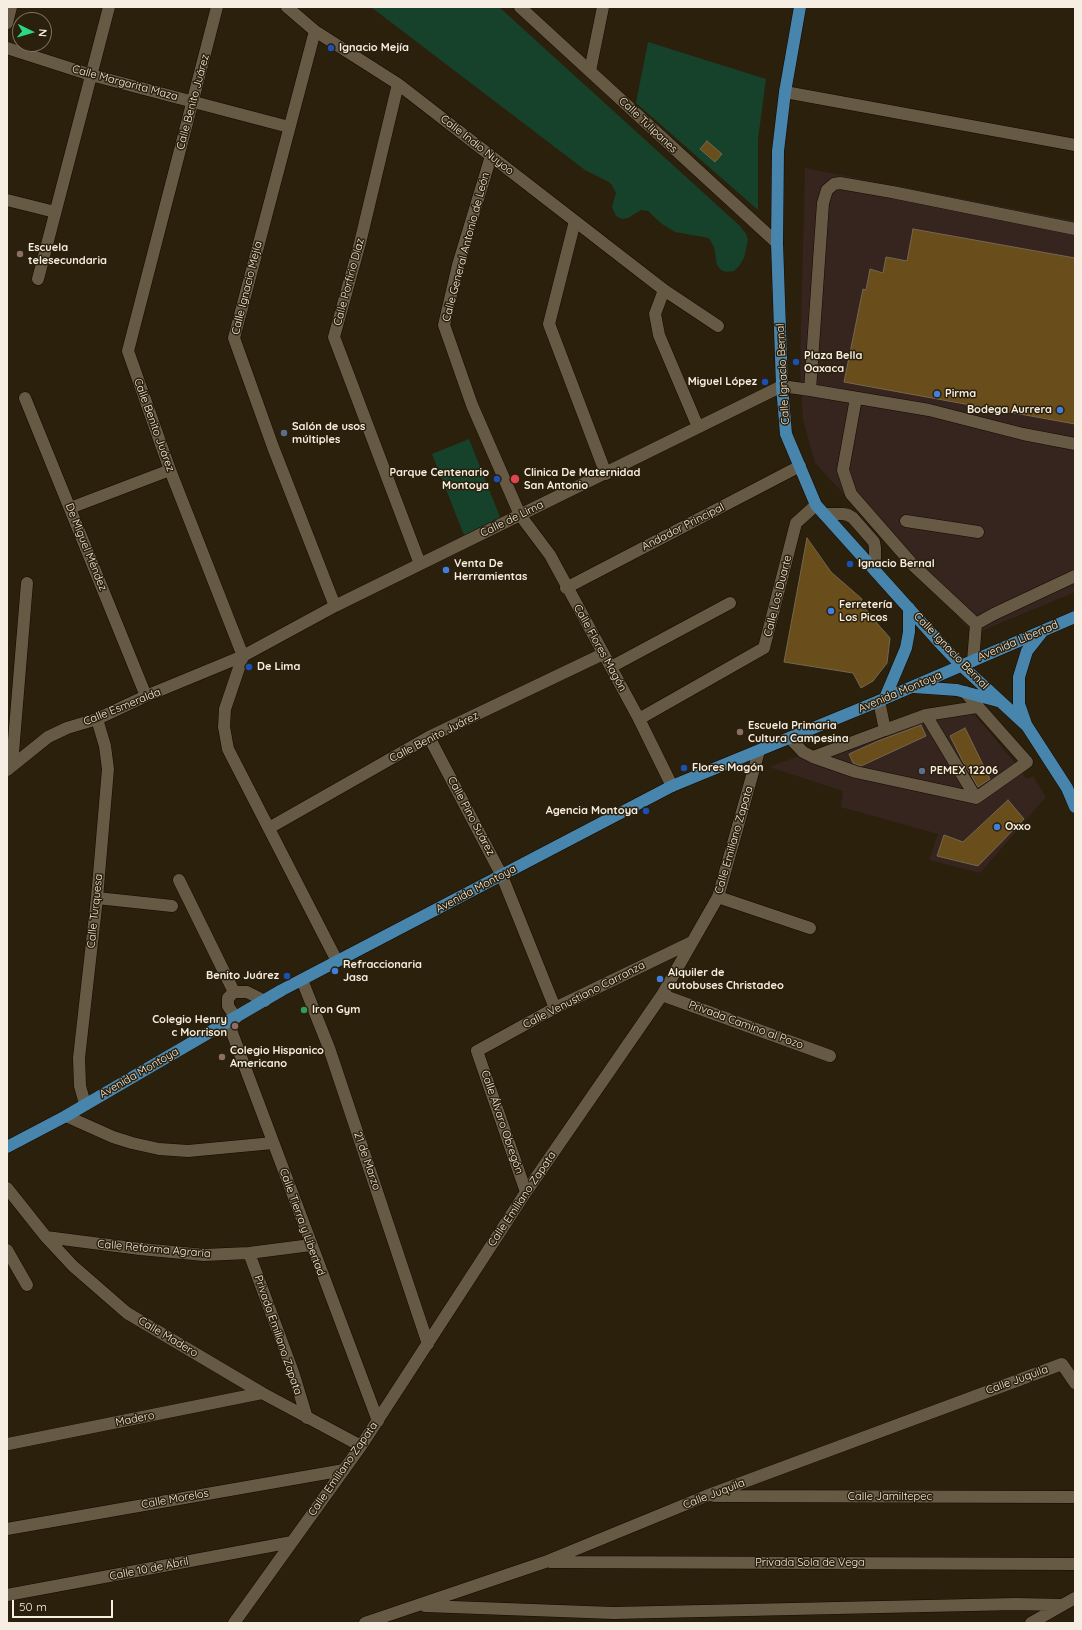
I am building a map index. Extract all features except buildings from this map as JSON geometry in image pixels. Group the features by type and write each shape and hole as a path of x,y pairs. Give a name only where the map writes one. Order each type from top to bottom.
{"main road":[{"name":"Calle Ignacio Bernal","path":"800,7 785,92 778,151 777,243 782,386 786,434 820,510 962,665 1027,726 1068,788 1075,807"},
{"path":"882,699 906,648 909,632 909,608"},
{"name":"Avenida Libertad","path":"962,665 1075,617"},
{"path":"1027,726 1019,704 1019,677 1027,651 1043,631"},
{"name":"Avenida Montoya","path":"7,1147 66,1116 302,980 672,786 962,665"},
{"path":"913,686 965,692 1000,701"}],"street":[{"path":"7,23 11,7"},
{"path":"38,279 109,7"},
{"name":"Calle Benito Juárez","path":"217,7 128,351 170,470 243,656"},
{"name":"Calle Indio Nuyoo","path":"287,7 315,31 398,84 664,290 718,326"},
{"name":"Calle Tulipanes","path":"520,7 777,243"},
{"path":"590,71 603,7"},
{"name":"Calle Ignacio Mejía","path":"315,31 234,338 273,447 335,606"},
{"name":"Calle Margarita Maza","path":"7,48 91,75 290,127"},
{"name":"Calle Porfirio Díaz","path":"398,84 360,243 334,337 420,564"},
{"path":"785,92 1075,145"},
{"name":"Calle General Antonio de León","path":"491,156 458,265 444,325 472,405 520,515"},
{"path":"810,390 823,203 827,190 834,184 840,183 892,192 1075,229"},
{"path":"7,200 55,212"},
{"path":"575,220 548,324 606,474"},
{"path":"664,290 655,314 659,335 698,427"},
{"path":"782,386 929,410 1023,434 1075,444"},
{"name":"Calle de Lima","path":"243,656 335,606 606,474 782,386"},
{"name":"De Miguel Méndez","path":"26,398 146,696"},
{"path":"856,398 843,470 851,494 914,566 976,624"},
{"name":"Andador Principal","path":"566,588 800,466"},
{"path":"70,508 170,470"},
{"path":"820,510 848,515 853,518 874,542 874,570"},
{"name":"Calle Los Duarte","path":"639,719 764,648 796,523 820,510"},
{"name":"Calle Flores Magón","path":"520,515 550,555 566,588 639,719 672,786"},
{"path":"906,521 978,532"},
{"path":"976,624 1008,607 1075,576"},
{"path":"10,767 27,583"},
{"path":"611,667 730,603"},
{"path":"973,661 976,624"},
{"name":"Calle Benito Juárez","path":"269,828 429,737 603,654"},
{"path":"243,656 225,709 224,727 228,749 338,961"},
{"name":"Calle Esmeralda","path":"10,767 48,737 67,728 97,719 146,696 243,656"},
{"path":"965,692 1027,762"},
{"path":"882,699 885,730"},
{"path":"813,757 926,715 977,707"},
{"path":"926,715 976,798"},
{"name":"Calle Turquesa","path":"85,1104 80,1086 79,1058 97,898 108,769 105,746 97,719"},
{"name":"Calle Pino Suárez","path":"429,737 502,876 555,1008"},
{"path":"790,738 803,752 856,772 976,798 1043,750"},
{"name":"Calle Emiliano Zapata","path":"234,1623 361,1446 526,1192 662,995 718,897 759,751"},
{"path":"179,880 234,992 247,992 264,1001"},
{"path":"718,897 810,928"},
{"path":"97,898 172,906"},
{"name":"Calle Venustiano Carranza","path":"477,1051 555,1008 692,942"},
{"name":"21 de Marzo","path":"302,980 329,1048 428,1344"},
{"name":"Calle Tierra y Libertad","path":"234,992 228,998 228,1006 273,1143 378,1421"},
{"name":"Privada Camino al Pozo","path":"662,995 830,1056"},
{"name":"Calle Álvaro Obregón","path":"477,1051 526,1192"},
{"path":"66,1116 113,1137 159,1149 188,1151 273,1143"},
{"name":"Calle Madero","path":"7,1188 46,1237 73,1266 127,1313 262,1393 361,1446"},
{"name":"Calle Reforma Agraria","path":"46,1237 140,1249 204,1255 249,1253 311,1245"},
{"path":"7,1250 27,1285"},
{"name":"Privada Emiliano Zapata","path":"249,1253 293,1372 307,1418"},
{"name":"Calle Juquila","path":"365,1623 545,1562 706,1496 1062,1364 1075,1383"},
{"name":"Madero","path":"8,1444 262,1393"},
{"name":"Calle Morelos","path":"7,1529 344,1470"},
{"name":"Calle Jamiltepec","path":"706,1496 1075,1497"},
{"name":"Calle 10 de Abril","path":"7,1595 292,1542"},
{"name":"Privada Sola de Vega","path":"545,1562 1075,1564"},
{"path":"1031,1623 1075,1598"},
{"path":"418,1606 612,1613 1016,1604 1062,1605"}],"shaded area":[{"path":"805,168 1075,221 1075,592 974,634 815,463 803,420 800,368"},
{"path":"922,711 966,711 974,714 1021,770 1026,779 1033,776 1046,797 980,873 929,860 938,834 841,807 843,791 769,767"}],"green space":[{"path":"371,7 499,7 740,226 746,234 748,240 744,258 739,266 734,271 726,272 721,270 717,265 714,247 709,238 675,232 662,224 648,211 641,210 628,218 622,219 616,216 612,207 616,193 609,182 585,170"},
{"path":"648,42 766,79 758,139 758,210 636,103"},
{"path":"469,439 500,517 464,535 432,454"}],"place":[{"name":"Ignacio Mejía","path":"331,48"},
{"name":"Escuela telesecundaria","path":"20,254"},
{"name":"Plaza Bella Oaxaca","path":"796,362"},
{"name":"Miguel López","path":"765,382"},
{"name":"Pirma","path":"937,394"},
{"name":"Bodega Aurrera","path":"1060,410"},
{"name":"Salón de usos múltiples","path":"284,433"},
{"name":"Parque Centenario Montoya","path":"497,479"},
{"name":"Clinica De Maternidad San Antonio","path":"515,479"},
{"name":"Ignacio Bernal","path":"850,564"},
{"name":"Venta De Herramientas","path":"446,570"},
{"name":"Ferretería Los Picos","path":"831,611"},
{"name":"De Lima","path":"249,667"},
{"name":"Escuela Primaria Cultura Campesina","path":"740,732"},
{"name":"Flores Magón","path":"684,768"},
{"name":"PEMEX 12206","path":"922,771"},
{"name":"Agencia Montoya","path":"646,811"},
{"name":"Oxxo","path":"997,827"},
{"name":"Refraccionaria Jasa","path":"335,971"},
{"name":"Benito Juárez","path":"287,976"},
{"name":"Alquiler de autobuses Christadeo","path":"660,979"},
{"name":"Iron Gym","path":"304,1010"},
{"name":"Colegio Henry c Morrison","path":"235,1026"},
{"name":"Colegio Hispanico Americano","path":"222,1057"}]}
